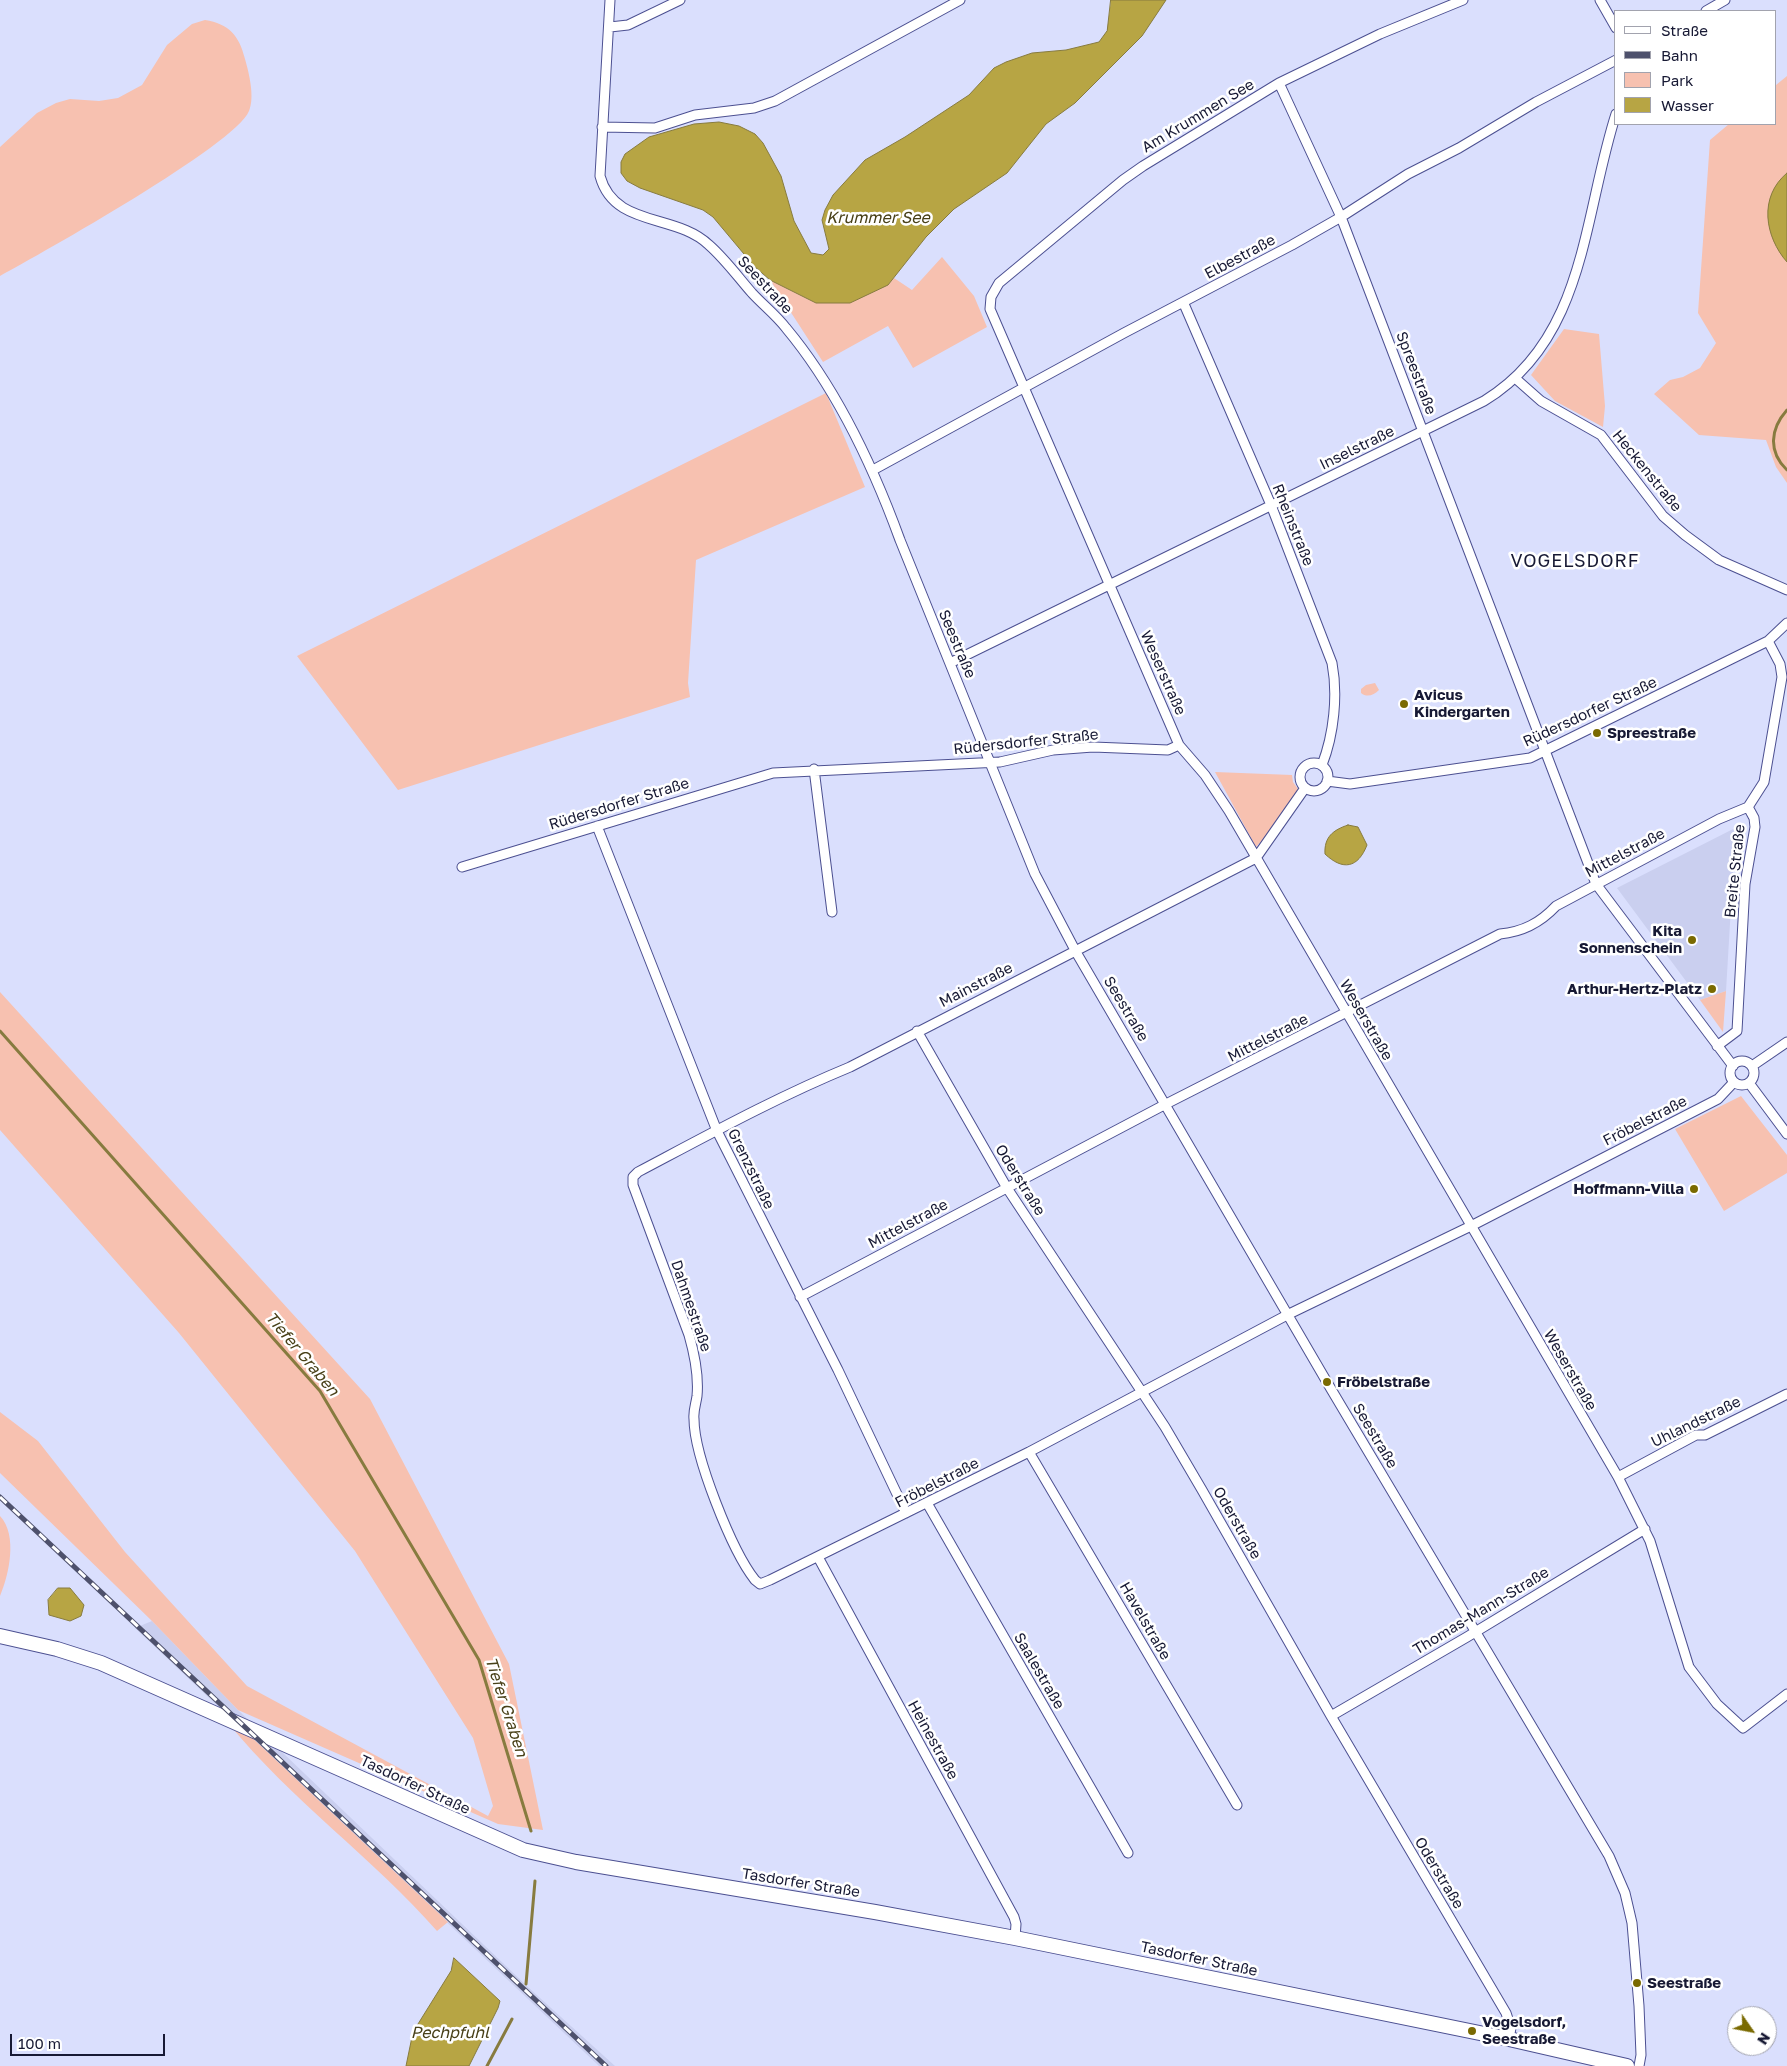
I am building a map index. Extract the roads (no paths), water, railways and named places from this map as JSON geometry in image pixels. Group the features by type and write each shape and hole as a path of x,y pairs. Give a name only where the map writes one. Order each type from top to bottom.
{"main road":[{"name":"Tasdorfer Straße","path":"0,1636 57,1649 100,1663 523,1850 576,1862 875,1912 1015,1938 1509,2039 1627,2066"}],"street":[{"name":"Seestraße","path":"610,0 610,27 600,176 603,188 611,200 632,214 687,230 710,245 787,329 849,423 873,470 1036,874 1076,952 1289,1314 1339,1403 1476,1631 1619,1876 1629,1909 1634,1937 1641,2045 1639,2066"},
{"path":"610,27 628,25 680,0"},
{"path":"602,127 654,128 694,115 754,108 776,101 960,0"},
{"name":"Am Krummen See","path":"990,309 991,297 999,283 1122,180 1279,83 1380,34 1463,0"},
{"path":"1600,0 1614,24"},
{"path":"1708,10 1724,0"},
{"name":"Elbestraße","path":"873,470 1124,333 1184,304 1341,217 1408,174 1458,148 1536,102 1614,61"},
{"name":"Spreestraße","path":"1279,83 1341,217 1596,884 1733,1066"},
{"name":"Inselstraße","path":"950,663 1484,401 1515,378 1551,332 1573,287 1582,259 1593,204 1614,122"},
{"name":"Rheinstraße","path":"1184,304 1271,505 1325,642 1335,679 1334,707 1322,765"},
{"name":"Weserstraße","path":"990,309 1026,388 1179,745 1205,775 1256,858 1618,1477 1645,1529 1689,1667 1712,1698 1743,1728 1787,1694"},
{"name":"Heckenstraße","path":"1515,378 1541,401 1601,435 1663,516 1685,535 1719,560 1787,590"},
{"name":"Rüdersdorfer Straße","path":"1328,781 1350,784 1530,758 1768,641 1787,624"},
{"name":"Breite Straße","path":"1717,1046 1737,1031 1745,884 1755,828 1754,818 1748,807 1764,782 1782,677 1780,664 1768,641"},
{"name":"Rüdersdorfer Straße","path":"462,867 773,772 990,762 1053,750 1093,748 1168,750 1179,745"},
{"path":"1309,763 1322,765 1327,772 1328,781 1318,790 1306,788 1300,777 1302,769 1309,763"},
{"path":"814,769 832,912"},
{"name":"Mainstraße","path":"634,1177 638,1172 717,1131 801,1088 850,1067 1256,858 1306,788"},
{"name":"Mittelstraße","path":"800,1297 1166,1104 1500,934 1517,932 1543,919 1556,906 1596,884 1748,807"},
{"name":"Grenzstraße","path":"597,826 717,1131 838,1370 906,1513"},
{"name":"Oderstraße","path":"917,1031 1007,1188 1202,1490 1331,1716 1506,2013 1511,2028 1509,2039"},
{"path":"1752,1066 1787,1042"},
{"path":"1742,1061 1752,1066 1754,1077 1749,1083 1739,1085 1734,1082 1730,1074 1733,1066 1742,1061"},
{"name":"Fröbelstraße","path":"760,1584 1029,1452 1289,1314 1470,1226 1718,1099 1734,1082"},
{"path":"1749,1083 1787,1134"},
{"name":"Dahmestraße","path":"634,1177 633,1185 696,1358 697,1396 693,1417 707,1475 719,1509 751,1575 760,1584"},
{"name":"Uhlandstraße","path":"1618,1477 1696,1435 1705,1435 1787,1394"},
{"name":"Havelstraße","path":"1029,1452 1237,1805"},
{"name":"Saalestraße","path":"927,1503 1128,1853"},
{"name":"Thomas-Mann-Straße","path":"1331,1716 1645,1529"},
{"name":"Heinestraße","path":"818,1557 1014,1917 1016,1924 1015,1938"}],"water":[{"name":"Krummer See","path":"1111,0 1166,0 1142,36 1075,103 1046,124 1007,173 954,209 926,237 888,285 850,303 816,303 770,280 754,266 713,217 703,210 640,188 627,181 621,173 621,162 625,154 649,137 694,124 719,122 739,126 755,134 763,143 781,176 794,221 811,253 823,255 829,249 822,220 825,210 833,195 865,160 905,137 969,95 994,68 1032,53 1066,50 1099,42 1107,31"},
{"path":"1787,173 1787,262 1779,252 1770,229 1768,205 1778,183"},
{"path":"1348,825 1358,827 1367,845 1355,862 1344,865 1325,854 1325,848 1330,835"},
{"path":"58,1588 70,1588 84,1605 81,1616 70,1621 49,1615 48,1600"},
{"name":"Pechpfuhl","path":"454,1958 500,2001 498,2008 469,2066 406,2066 413,2032 451,1971"}],"waterway":[{"path":"1787,410 1777,425 1774,440 1777,456 1787,470"},
{"name":"Tiefer Graben","path":"0,1031 320,1391 479,1660 531,1831"},
{"name":"Tiefer Graben","path":"526,1984 535,1881"},
{"name":"Tiefer Graben","path":"487,2066 512,2019"}],"railway":[{"path":"0,1497 606,2066"}],"place":[{"name":"Avicus Kindergarten","path":"1404,704"},
{"name":"Spreestraße","path":"1597,733"},
{"name":"Kita Sonnenschein","path":"1692,940"},
{"name":"Arthur-Hertz-Platz","path":"1712,989"},
{"name":"Hoffmann-Villa","path":"1694,1189"},
{"name":"Fröbelstraße","path":"1327,1382"},
{"name":"Seestraße","path":"1637,1983"},
{"name":"Vogelsdorf, Seestraße","path":"1472,2031"}],"district":[{"name":"VOGELSDORF","path":"1575,561"}]}
